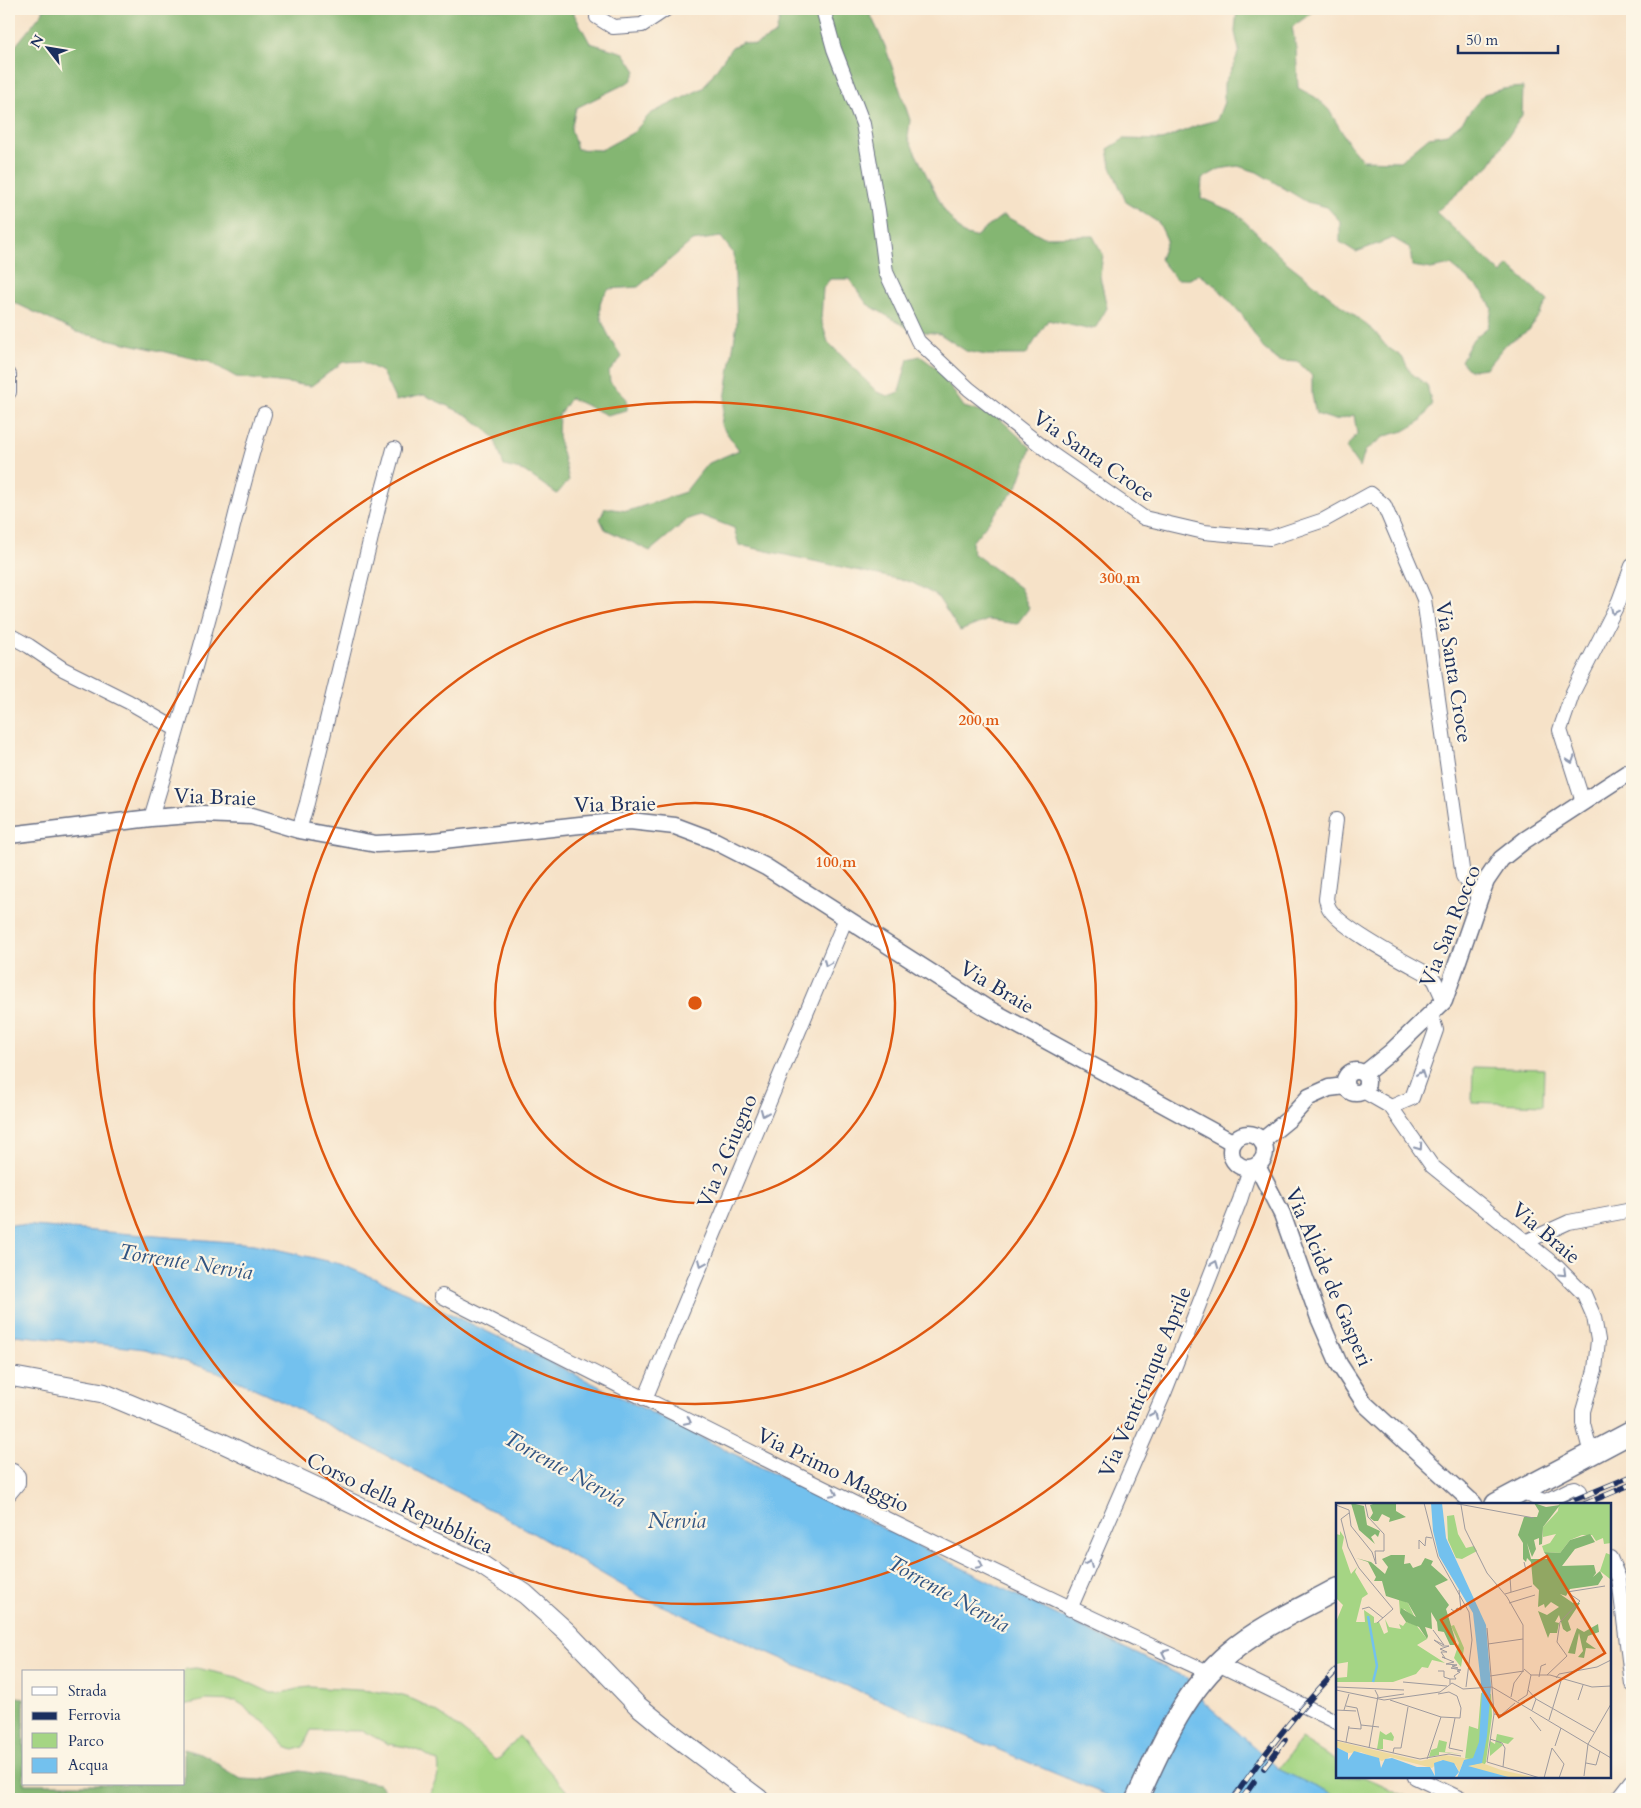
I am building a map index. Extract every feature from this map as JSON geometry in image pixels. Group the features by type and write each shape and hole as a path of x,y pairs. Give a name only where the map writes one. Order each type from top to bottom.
{"main road":[{"name":"Corso della Repubblica","path":"9,1376 103,1393 220,1442 479,1563 525,1594 566,1631 637,1705 759,1799"},
{"path":"1498,1503 1632,1432"},
{"path":"1137,1799 1176,1717 1211,1671 1240,1644 1336,1590"}],"street":[{"path":"598,9 597,18 613,27 642,25 666,9"},
{"name":"Via Santa Croce","path":"823,9 834,49 863,124 878,210 886,272 918,341 969,389 1053,455 1144,518 1204,532 1270,538 1324,520 1371,494 1384,505 1424,599 1463,876 1480,897"},
{"path":"9,375 9,392"},
{"path":"151,818 264,414"},
{"path":"299,830 394,449"},
{"path":"1583,802 1560,730 1574,692 1619,601 1632,566"},
{"path":"9,635 63,669 129,702 176,729"},
{"name":"Via San Rocco","path":"1364,1074 1391,1052 1444,1001 1486,881 1501,859 1632,770"},
{"name":"Via Braie","path":"9,835 151,818 202,814 252,816 299,830 376,844 434,841 630,821 675,826 715,841 766,867 985,1007 1232,1142"},
{"path":"1336,820 1326,899 1328,908 1338,919 1370,942 1431,976 1444,1001"},
{"name":"Via 2 Giugno","path":"645,1399 846,918"},
{"path":"1391,1107 1412,1098 1436,1030 1431,1014"},
{"path":"1357,1071 1364,1074 1368,1083 1364,1091 1360,1093 1351,1092 1345,1086 1345,1081 1349,1074 1357,1071"},
{"path":"1262,1141 1290,1118 1309,1097 1329,1088 1345,1086"},
{"name":"Via Braie","path":"1364,1091 1391,1107 1432,1166 1556,1267 1584,1294 1594,1317 1598,1340 1595,1370 1582,1411 1591,1454"},
{"path":"1247,1133 1256,1135 1262,1141 1265,1150 1263,1159 1254,1167 1240,1167 1233,1161 1230,1151 1232,1142 1239,1136 1247,1133"},
{"name":"Via Venticinque Aprile","path":"1070,1609 1165,1391 1254,1167"},
{"name":"Via Alcide de Gasperi","path":"1254,1167 1282,1214 1319,1318 1339,1364 1364,1404 1473,1503"},
{"path":"1525,1242 1569,1222 1632,1210"},
{"name":"Via Primo Maggio","path":"442,1296 645,1399 1070,1609 1211,1671 1336,1722"},
{"path":"9,1470 18,1476 18,1483 9,1494"},
{"path":"1522,1490 1534,1498 1543,1501 1547,1501 1571,1489 1575,1488 1580,1491"},
{"path":"1611,1560 1619,1579 1632,1684"},
{"path":"1417,1778 1461,1799"},
{"path":"1618,1799 1632,1781"}],"green space":[{"path":"43,9 574,9 574,14 590,43 624,53 636,71 631,81 576,108 571,129 577,149 601,150 634,132 650,114 703,88 732,47 743,42 755,45 776,34 782,9 868,9 885,46 910,120 908,138 944,210 963,234 975,237 1003,215 1044,237 1093,236 1103,255 1100,276 1107,308 1096,327 1087,329 1048,320 1026,355 986,355 966,351 940,334 911,330 867,304 849,279 830,279 823,288 821,320 828,342 877,392 888,396 899,392 908,359 920,356 939,370 964,407 998,417 1031,448 1017,487 972,542 973,553 1020,588 1029,608 1017,624 988,620 960,631 937,596 911,582 739,545 734,528 700,515 688,519 650,551 605,529 600,519 605,508 628,511 685,492 707,464 739,450 721,425 737,323 734,254 721,237 692,241 638,287 609,289 603,297 600,307 601,319 607,333 622,357 609,372 610,382 627,399 627,410 607,415 570,398 559,415 558,436 569,480 557,494 524,471 504,466 494,437 469,416 424,395 396,401 382,372 362,361 343,362 311,386 236,377 210,362 76,332 9,300 9,60 13,49 43,12"},
{"path":"1237,9 1317,9 1292,27 1296,48 1298,88 1315,97 1329,110 1349,144 1362,160 1400,161 1429,137 1447,134 1461,123 1484,94 1503,89 1523,87 1522,115 1490,165 1436,212 1502,274 1508,265 1548,301 1529,330 1506,344 1486,368 1469,370 1461,361 1473,339 1488,327 1492,308 1482,291 1451,265 1431,269 1412,266 1410,248 1393,238 1356,252 1340,242 1340,221 1327,207 1307,202 1257,172 1238,166 1219,169 1202,179 1201,198 1236,213 1285,261 1374,331 1386,346 1402,357 1411,373 1427,385 1432,405 1421,421 1404,431 1385,436 1365,451 1360,468 1346,448 1357,434 1354,415 1335,420 1316,414 1312,395 1312,376 1298,362 1279,361 1263,348 1243,316 1216,286 1199,274 1189,279 1176,279 1160,259 1167,240 1159,223 1126,202 1111,167 1108,149 1124,139 1162,140 1198,125 1217,120 1224,102 1224,83 1233,67 1239,50 1235,32"},
{"path":"1473,1067 1544,1069 1543,1105 1472,1102"},
{"path":"196,1668 237,1677 271,1693 281,1693 310,1687 399,1695 424,1705 450,1721 495,1760 500,1758 519,1736 571,1796 588,1799 429,1799 439,1768 438,1762 422,1752 388,1744 363,1731 311,1730 303,1747 294,1750 286,1747 267,1724 236,1701 206,1700 185,1705 186,1669"},
{"path":"9,1696 22,1698 22,1786 185,1786 185,1749 209,1757 241,1779 261,1780 300,1771 379,1784 392,1799 9,1799"},
{"path":"1301,1739 1336,1761 1336,1778 1366,1778 1412,1799 1256,1799"}],"water":[{"name":"Nervia","path":"9,1224 254,1244 340,1264 395,1287 1188,1679 1204,1702 1280,1770 1342,1799 1116,1799 792,1663 642,1597 514,1522 278,1399 218,1372 145,1349 15,1335 9,1358"}],"tunnel":[{"path":"1580,1491 1586,1503"}],"railway":[{"path":"1566,1503 1632,1476"},
{"path":"1587,1503 1632,1484"},
{"path":"1233,1799 1282,1732 1336,1671"},
{"path":"1264,1768 1285,1740"},
{"path":"1242,1799 1254,1782"}],"water label":[{"name":"Torrente Nervia","path":"186,1261"},
{"name":"Torrente Nervia","path":"565,1468"},
{"name":"Torrente Nervia","path":"949,1593"}]}
